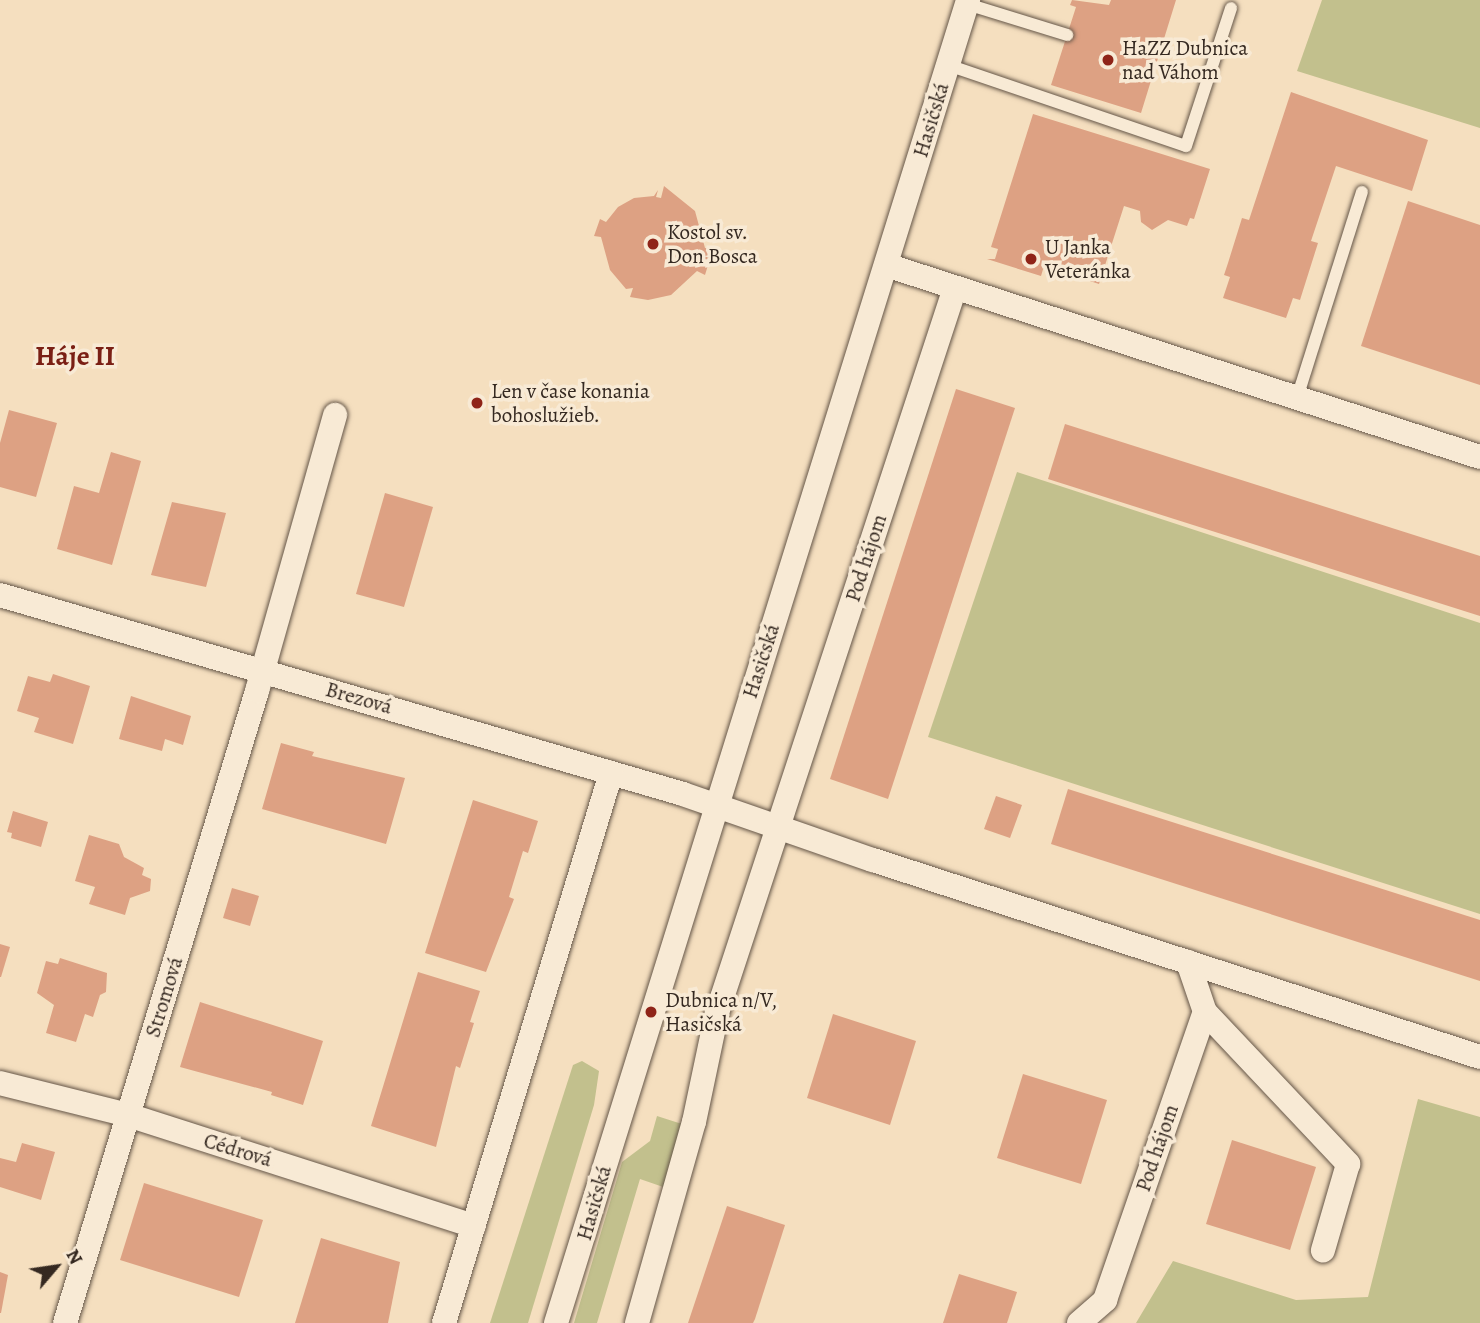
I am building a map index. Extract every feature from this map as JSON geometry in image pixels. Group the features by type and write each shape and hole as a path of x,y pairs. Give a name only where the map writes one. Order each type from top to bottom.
{"street":[{"name":"Hasičská","path":"556,1323 968,2"},
{"path":"886,265 1480,457"},
{"name":"Pod hájom","path":"637,1323 674,1190 716,1020 775,827 805,750 955,288"},
{"name":"Stromová","path":"65,1323 263,670 335,415"},
{"name":"Brezová","path":"0,596 263,670 716,805"},
{"path":"444,1323 611,773"},
{"path":"716,805 775,827 1480,1057"},
{"path":"1188,962 1205,1012 1348,1164 1323,1250"},
{"name":"Pod hájom","path":"1079,1323 1105,1300 1205,1012"},
{"name":"Cédrová","path":"0,1083 128,1115 474,1226"}],"lane":[{"path":"968,2 1067,35"},
{"path":"948,65 1186,146 1231,8"},
{"path":"1297,398 1362,192"}],"shaded area":[{"path":"1322,0 1480,0 1480,128 1297,71"},
{"path":"1017,472 1480,623 1480,914 928,737"},
{"path":"582,1061 599,1071 594,1105 528,1323 490,1323 573,1065"},
{"path":"1418,1099 1480,1117 1480,1323 1136,1323 1173,1261 1296,1300 1368,1297"},
{"path":"657,1116 685,1125 669,1189 640,1179 597,1323 574,1323 622,1162 650,1141"}],"building":[{"name":"HaZZ Dubnica nad Váhom","path":"1072,0 1109,5 1111,0 1176,0 1141,113 1051,85 1076,7 1070,5"},
{"path":"1291,92 1428,140 1412,191 1336,166 1311,241 1318,243 1300,300 1293,298 1286,318 1223,298 1230,277 1224,275 1242,218 1249,220"},
{"path":"1033,114 1210,169 1194,219 1190,218 1187,226 1168,220 1152,230 1141,222 1140,211 1124,206 1099,284 1044,266 1041,276 987,259 995,259 998,249 991,247"},
{"name":"Kostol sv. Don Bosca","path":"664,186 695,211 705,248 713,249 705,275 697,271 671,295 648,300 630,297 633,288 626,289 610,270 601,237 594,236 600,219 606,222 618,207 634,198 654,196 658,190 656,197 661,198"},
{"path":"1408,201 1480,225 1480,385 1361,346"},
{"path":"956,389 1015,408 888,799 830,779"},
{"path":"9,410 57,423 36,497 0,487 0,443"},
{"path":"1065,424 1480,556 1480,616 1048,479"},
{"path":"111,452 141,461 112,565 57,549 74,486 99,493"},
{"path":"385,493 433,507 404,607 356,594"},
{"path":"172,502 226,513 206,587 151,575"},
{"path":"53,674 90,686 73,744 34,732 39,718 17,711 28,676 50,682"},
{"path":"131,696 191,716 183,745 165,739 162,751 119,739"},
{"path":"281,743 314,752 312,756 405,778 386,844 262,809"},
{"path":"1068,789 1480,920 1480,981 1051,844"},
{"path":"996,796 1022,805 1010,838 984,829"},
{"path":"473,800 538,821 528,853 523,851 509,897 514,899 486,972 425,953"},
{"path":"13,811 48,822 41,847 11,838 12,833 7,832"},
{"path":"89,835 119,844 124,857 144,868 142,875 151,879 150,891 130,898 125,915 89,904 95,887 75,881"},
{"path":"232,888 259,896 250,926 223,918"},
{"path":"0,944 10,947 1,977 0,977"},
{"path":"60,958 107,973 106,992 100,995 93,1017 85,1014 76,1042 46,1033 54,1005 37,993 46,961 58,964"},
{"path":"418,972 480,991 470,1022 474,1023 460,1068 456,1066 436,1147 371,1126"},
{"path":"200,1002 323,1041 303,1105 271,1095 272,1092 180,1067"},
{"path":"833,1014 916,1041 890,1125 807,1098"},
{"path":"1023,1074 1107,1100 1081,1184 997,1158"},
{"path":"1232,1140 1316,1167 1290,1250 1206,1224"},
{"path":"22,1143 55,1152 41,1200 0,1187 0,1158 16,1162"},
{"path":"144,1183 263,1220 239,1297 120,1260"},
{"path":"727,1206 785,1225 755,1319 753,1323 688,1323"},
{"path":"321,1238 400,1262 388,1323 295,1323"},
{"path":"0,1272 8,1275 1,1313 0,1313"},
{"path":"959,1274 1017,1292 1007,1323 943,1323"}],"place":[{"name":"HaZZ Dubnica nad Váhom","path":"1108,60"},
{"name":"Kostol sv. Don Bosca","path":"653,244"},
{"name":"U Janka Veteránka","path":"1031,259"},
{"name":"Len v čase konania bohoslužieb.","path":"477,403"},
{"name":"Dubnica n/V, Hasičská","path":"651,1012"}],"district":[{"name":"Háje II","path":"75,356"}]}
